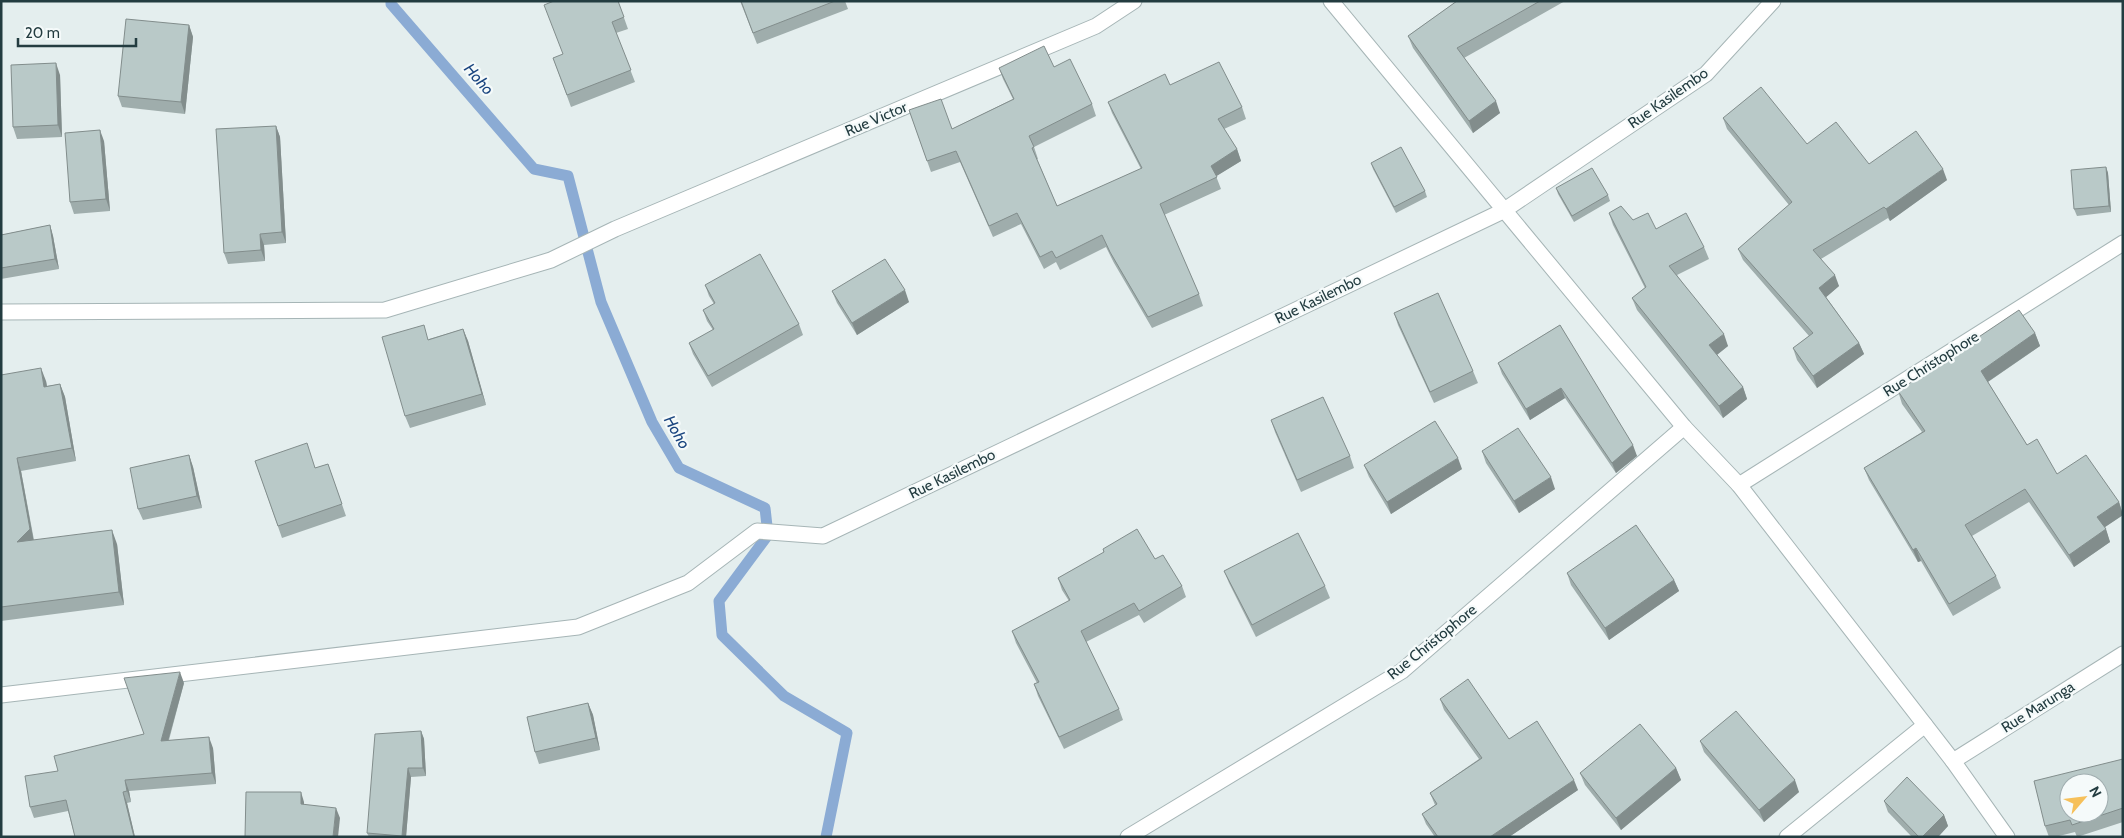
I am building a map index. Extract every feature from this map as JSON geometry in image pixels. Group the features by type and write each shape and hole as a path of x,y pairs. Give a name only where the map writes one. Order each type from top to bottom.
{"street":[{"name":"Rue Victor","path":"1,312 385,310 551,260 615,229 1096,26 1134,1"},
{"path":"1331,1 1684,427 1739,485 1953,761 2008,837"},
{"name":"Rue Kasilembo","path":"1,695 578,627 688,584 756,532 823,536 1503,210 1706,74 1773,1"},
{"name":"Rue Christophore","path":"1739,485 2123,243"},
{"name":"Rue Christophore","path":"1128,837 1402,671 1684,427"},
{"name":"Rue Marunga","path":"1953,761 2123,654"},
{"path":"1788,837 1925,725"}],"building":[{"path":"554,1 618,1 624,17 612,22 631,70 567,95 553,58 563,54 544,5"},
{"path":"741,1 835,1 753,33"},
{"path":"1457,1 1540,1 1457,48 1496,101 1469,121 1408,36"},
{"path":"126,19 189,25 181,102 118,96"},
{"path":"1044,46 1054,67 1070,59 1092,104 1029,136 1034,147 1032,148 1057,206 1142,168 1108,102 1165,74 1170,85 1219,62 1242,107 1218,119 1237,149 1211,166 1217,177 1160,204 1199,294 1148,317 1102,235 1056,258 1052,251 1040,257 1017,213 989,226 956,151 927,161 909,110 941,99 952,129 1014,99 999,68"},
{"path":"56,63 58,125 13,127 11,65"},
{"path":"1761,87 1807,144 1836,122 1869,164 1916,131 1943,169 1886,209 1884,207 1813,250 1835,275 1819,288 1859,343 1813,376 1793,348 1813,333 1738,249 1792,202 1723,118"},
{"path":"276,126 282,232 260,234 261,250 224,253 216,129"},
{"path":"100,130 106,199 70,202 65,133"},
{"path":"1401,147 1425,191 1394,207 1371,163"},
{"path":"2106,167 2109,206 2074,209 2071,170"},
{"path":"1592,168 1608,195 1572,216 1556,188"},
{"path":"1621,206 1633,220 1648,213 1656,229 1686,213 1704,247 1669,266 1724,334 1709,345 1743,387 1719,406 1632,298 1646,287 1609,213"},
{"path":"50,225 55,259 1,268 1,235"},
{"path":"760,254 799,324 708,376 689,343 714,329 703,310 715,303 705,285"},
{"path":"885,259 905,290 852,323 832,291"},
{"path":"1438,293 1473,371 1430,392 1394,313"},
{"path":"2019,310 2035,333 1981,371 2027,445 2037,439 2057,474 2086,455 2119,502 2097,517 2106,529 2069,555 2025,489 1965,525 1996,576 1949,604 1916,548 1913,550 1864,468 1925,431 1898,391"},
{"path":"424,325 428,340 463,329 482,394 405,416 382,337"},
{"path":"1560,325 1633,445 1612,463 1561,388 1526,409 1498,363"},
{"path":"41,368 44,387 60,384 72,448 17,458 30,529 17,542 112,530 119,592 1,607 1,375"},
{"path":"1323,397 1350,456 1297,480 1271,420"},
{"path":"1435,421 1458,458 1387,502 1364,465"},
{"path":"1518,428 1551,477 1514,501 1482,451"},
{"path":"307,443 315,468 328,464 342,504 278,526 255,461"},
{"path":"189,455 197,496 138,509 130,468"},
{"path":"1636,525 1674,580 1605,628 1567,573"},
{"path":"1137,529 1155,559 1163,555 1182,586 1139,611 1134,603 1081,631 1119,709 1059,737 1034,684 1039,682 1012,631 1070,600 1058,578 1104,552 1103,549"},
{"path":"1298,533 1325,586 1252,625 1224,571"},
{"path":"180,672 161,741 209,737 212,773 125,780 127,791 123,792 134,837 75,837 66,800 30,807 25,776 58,771 54,756 144,734 124,678"},
{"path":"1468,679 1509,739 1537,721 1574,780 1490,837 1438,837 1422,814 1437,804 1430,793 1482,758 1440,699"},
{"path":"588,703 596,738 535,752 527,717"},
{"path":"1736,711 1795,780 1759,810 1700,741"},
{"path":"1640,724 1676,768 1616,818 1580,773"},
{"path":"421,731 423,768 408,768 402,836 367,833 375,734"},
{"path":"2123,759 2123,808 2109,813 2109,773 2066,773"},
{"path":"2059,775 2059,823 2045,826 2034,781"},
{"path":"1907,777 1944,815 1922,837 1919,837 1884,801"},
{"path":"246,792 301,792 301,804 336,808 333,837 245,837"}],"waterway":[{"name":"Hoho","path":"391,1 391,4 534,169 568,176 601,302 652,422 679,468 765,508 768,535 719,601 722,635 784,696 847,733 826,837"}]}
